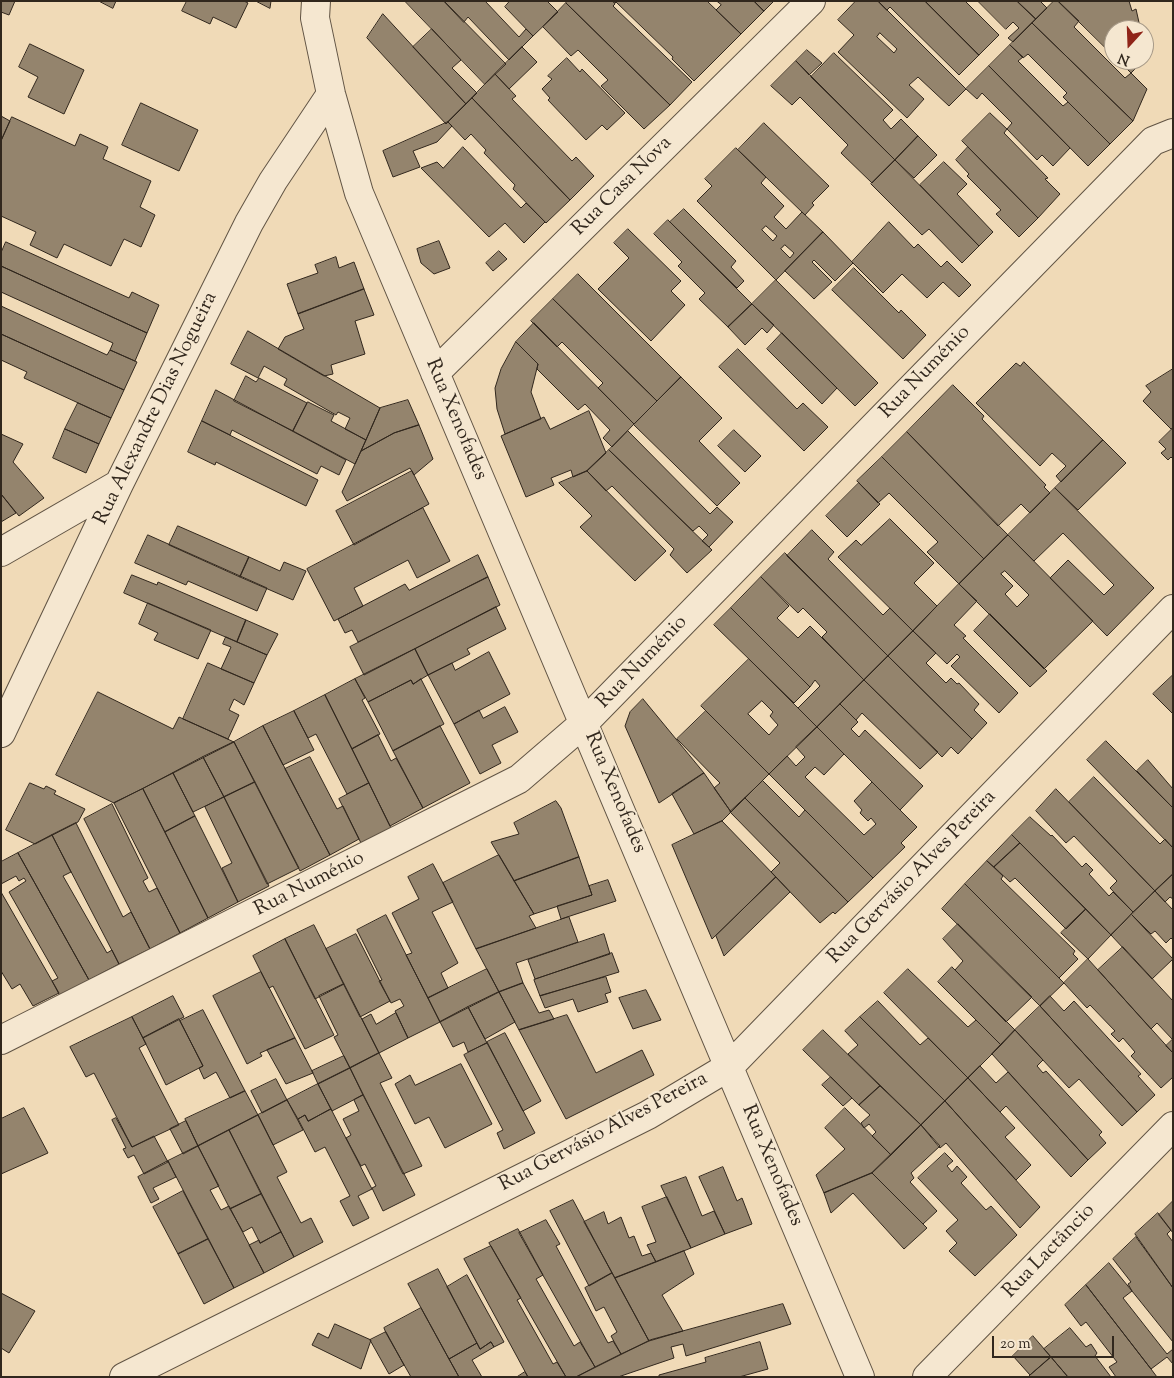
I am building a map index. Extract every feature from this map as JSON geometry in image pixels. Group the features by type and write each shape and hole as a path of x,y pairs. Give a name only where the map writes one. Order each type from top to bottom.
{"street":[{"name":"Rua Casa Nova","path":"435,373 811,1"},
{"name":"Rua Xenofades","path":"320,7 331,94 359,193 860,1377"},
{"name":"Rua Alexandre Dias Nogueira","path":"1,733 119,484 249,224 273,181 331,94"},
{"name":"Rua Numénio","path":"1,1040 519,779 584,723 1153,141 1173,133"},
{"path":"1,552 119,484"},
{"name":"Rua Gervásio Alves Pereira","path":"124,1377 648,1115 730,1066 1173,609"},
{"name":"Rua Lactâncio","path":"927,1377 1173,1126"}],"building":[{"path":"1,1 15,1 9,15 1,12"},
{"path":"99,1 116,1 113,8"},
{"path":"187,1 244,1 248,3 236,28 213,17 210,24 182,11"},
{"path":"256,1 271,1 270,8"},
{"path":"405,1 444,1 506,64 485,84"},
{"path":"444,1 485,1 519,37 526,29 533,36 509,60 468,17 464,22"},
{"path":"510,1 547,1 558,12 533,36 505,7"},
{"path":"568,1 613,1 615,4 613,6 692,82 670,105 566,3"},
{"path":"613,1 707,1 741,34 694,81 672,59 673,57"},
{"path":"717,1 754,1 764,11 741,34 716,10 721,5"},
{"path":"754,1 774,1 764,11"},
{"path":"856,1 878,1 966,89 949,106 918,77 909,85 924,99 907,118 838,52 854,35 838,20","holes":["880,33 897,49 894,53 877,37"]},
{"path":"878,1 925,1 979,55 959,75 890,7 887,10"},
{"path":"925,1 965,1 999,35 979,55"},
{"path":"978,1 1017,1 1036,19 1013,42 1008,38 1019,28 1013,22 1006,29"},
{"path":"1017,1 1040,1 1047,8 1036,19"},
{"path":"1054,1 1058,1 1079,21 1074,27 1104,57 1104,70 1117,70 1125,78 1131,73 1147,89 1133,121 1032,23"},
{"path":"1058,1 1129,1 1132,11 1136,9 1138,20 1104,20 1104,46"},
{"path":"566,3 670,105 644,129 601,86 608,80 578,50 571,56 543,27"},
{"path":"383,14 466,104 446,124 367,38"},
{"path":"1032,23 1133,121 1110,144 1063,97 1067,93 1028,54 1023,58 1010,45"},
{"path":"432,29 461,60 452,68 477,93 466,104 413,47"},
{"path":"30,44 84,70 64,114 28,97 38,77 19,67"},
{"path":"1010,45 1023,57 1018,61 1063,106 1068,102 1110,144 1088,166 989,66"},
{"path":"522,47 537,62 509,89 495,74"},
{"path":"807,50 822,63 809,75 796,61"},
{"path":"834,53 893,110 883,120 891,129 901,119 918,136 895,160 811,77"},
{"path":"567,58 580,72 582,69 625,113 607,130 602,125 586,140 548,100 550,98 542,89 552,79 548,76"},
{"path":"796,61 895,160 872,183 841,153 848,145 800,97 792,105 771,86"},
{"path":"989,66 1070,148 1053,166 1042,155 1037,160 1007,129 1012,123 982,93 977,99 966,89"},
{"path":"495,74 516,96 512,99 572,161 576,157 594,176 570,200 472,98"},
{"path":"472,98 570,200 546,223 513,189 515,185 484,153 486,150 471,134 465,140 448,122"},
{"path":"141,103 198,130 179,171 122,145"},
{"path":"990,113 1007,129 1004,133 1048,178 1045,179 1060,194 1038,218 962,141"},
{"path":"1,116 10,121 1,141"},
{"path":"12,117 75,146 80,134 108,147 103,159 151,181 140,207 155,215 141,247 124,239 111,266 64,244 57,258 30,245 36,232 1,216 1,141"},
{"path":"448,122 452,126 437,142 413,151 420,167 393,177 383,151"},
{"path":"764,123 829,186 812,203 814,205 805,215 738,150"},
{"path":"918,136 937,155 914,178 895,160"},
{"path":"463,147 521,208 526,203 545,222 524,243 505,223 489,237 421,168 437,162 443,168"},
{"path":"968,147 1038,218 1019,237 996,214 1001,210 967,176 969,174 956,160"},
{"path":"736,148 766,177 761,183 784,206 774,217 786,229 802,212 823,232 776,280 697,201 712,186 705,179","holes":["766,226 777,236 773,241 762,230","785,245 794,253 790,258 781,249"]},
{"path":"895,160 979,246 962,263 929,229 922,235 871,184"},
{"path":"944,162 967,184 957,194 993,232 979,246 920,185"},
{"path":"684,209 736,261 731,267 744,281 737,288 670,222"},
{"path":"668,220 752,304 728,327 699,299 705,293 678,266 682,262 654,234"},
{"path":"889,222 914,248 918,244 941,267 947,261 971,285 959,297 943,282 927,298 902,274 883,293 852,262"},
{"path":"628,229 681,281 671,291 685,305 651,341 598,289 629,258 614,243"},
{"path":"823,232 853,263 835,281 814,260 812,262 832,282 814,299 785,271"},
{"path":"439,241 450,268 434,274 421,263 417,249"},
{"path":"6,242 129,298 132,292 159,305 147,333 1,266 1,253"},
{"path":"499,251 507,259 493,271 486,263"},
{"path":"336,257 339,268 354,262 364,289 298,314 287,284 318,273 315,265"},
{"path":"1,266 147,333 135,361 110,350 113,343 1,292"},
{"path":"854,268 899,313 901,310 926,335 903,359 832,290"},
{"path":"578,274 681,377 657,401 553,299"},
{"path":"776,280 878,383 855,406 752,304"},
{"path":"364,289 374,315 355,321 365,354 331,365 333,374 324,376 278,349 285,337 304,329 298,314"},
{"path":"553,299 657,401 634,424 598,388 603,383 562,342 557,347 531,321"},
{"path":"752,304 774,325 767,333 762,328 745,345 728,327"},
{"path":"1,306 107,355 110,350 137,362 124,390 1,334"},
{"path":"534,323 634,424 612,447 603,438 610,430 585,404 578,410 537,369 538,364 516,342"},
{"path":"248,331 380,408 366,440 345,429 350,418 338,412 336,415 284,385 287,379 264,366 258,378 231,364"},
{"path":"782,333 837,388 822,404 767,349"},
{"path":"1,334 124,390 111,418 24,378 27,372 1,360"},
{"path":"516,342 538,364 531,392 541,419 505,434 497,409 495,388 501,369"},
{"path":"738,349 797,409 803,403 828,427 804,451 719,367"},
{"path":"1024,362 1103,440 1061,482 1056,476 1066,466 1052,453 1040,466 976,403 1016,363 1020,366"},
{"path":"1173,369 1173,428 1171,429 1143,401 1151,392 1146,386"},
{"path":"246,376 256,382 259,378 307,403 293,431 234,401"},
{"path":"681,377 722,418 699,441 740,483 717,506 634,425"},
{"path":"953,385 984,416 982,419 1046,485 1044,487 1050,493 1030,513 1021,504 998,526 907,432"},
{"path":"216,390 346,460 339,475 321,466 317,474 232,430 230,435 202,421"},
{"path":"408,400 419,425 394,433 361,451 380,408"},
{"path":"308,402 334,415 331,421 366,440 355,464 293,431"},
{"path":"78,403 111,418 99,444 65,429"},
{"path":"589,411 606,453 587,471 573,477 571,470 551,478 554,485 526,497 501,436 544,417 550,429"},
{"path":"202,421 318,480 306,506 216,462 215,465 188,452"},
{"path":"419,425 433,459 414,475 410,468 347,501 342,492 361,451 394,433"},
{"path":"1173,428 1173,459 1171,457 1168,460 1161,453 1166,449 1159,442"},
{"path":"65,429 99,444 86,473 53,458"},
{"path":"734,430 761,456 745,472 718,446"},
{"path":"628,431 710,514 717,507 733,522 709,547 702,541 708,535 699,526 693,531 609,450"},
{"path":"907,432 1008,535 984,559 882,457"},
{"path":"1,434 23,444 13,462 44,498 19,516 1,494"},
{"path":"1103,440 1126,463 1078,510 1055,488"},
{"path":"609,450 712,550 687,573 670,555 674,549 612,486 606,491 587,471"},
{"path":"882,457 984,559 959,584 927,552 938,542 889,493 878,503 857,481"},
{"path":"412,471 429,504 354,545 336,511"},
{"path":"587,471 666,551 635,581 580,527 592,516 559,483"},
{"path":"859,483 880,504 847,537 826,516"},
{"path":"1055,488 1154,588 1107,636 1050,578 1068,560 1104,595 1114,585 1063,533 1034,561 1008,535"},
{"path":"1,494 16,513 1,522"},
{"path":"423,508 450,561 417,578 408,560 354,588 363,606 334,621 307,569"},
{"path":"890,519 934,563 914,583 937,606 913,631 838,557 856,540 861,545"},
{"path":"178,526 249,557 240,577 169,545"},
{"path":"812,530 834,552 828,559 883,615 890,608 913,631 888,656 787,556"},
{"path":"148,535 267,588 257,611 188,581 186,585 135,563"},
{"path":"1008,535 1093,621 1044,669 959,584","holes":["1005,571 1029,595 1017,607 1005,594 1013,586 1001,574"]},
{"path":"785,553 888,656 864,680 822,637 827,632 803,608 798,613 761,577"},
{"path":"478,555 488,577 358,642 352,630 345,633 338,619 405,584 409,590"},
{"path":"249,557 280,571 284,562 306,571 293,600 240,577"},
{"path":"132,575 157,585 158,582 246,620 237,642 124,593"},
{"path":"488,577 500,605 364,675 350,647"},
{"path":"761,577 789,606 777,618 798,638 810,626 864,680 817,727 798,708 820,686 815,680 810,687 731,608"},
{"path":"959,584 977,601 954,625 966,636 963,638 1018,693 999,713 951,666 960,657 957,654 947,664 913,631"},
{"path":"148,603 211,630 198,659 154,640 158,633 139,624"},
{"path":"496,607 506,629 467,649 470,654 428,675 415,649"},
{"path":"731,608 810,687 794,703 714,625"},
{"path":"990,614 1047,671 1030,687 974,631"},
{"path":"246,620 278,634 267,655 237,642"},
{"path":"913,631 936,653 926,663 946,683 951,678 957,684 959,683 979,704 974,710 987,723 972,739 888,656"},
{"path":"226,637 267,655 254,683 221,669 231,647 223,644"},
{"path":"415,649 428,675 413,684 411,680 368,702 355,679"},
{"path":"489,652 510,694 454,724 428,675 452,663 455,670"},
{"path":"888,656 972,739 958,754 951,747 942,757 864,680"},
{"path":"749,659 817,727 769,774 701,706","holes":["762,701 773,712 770,716 778,725 769,735 748,714"]},
{"path":"208,663 254,683 244,705 234,699 229,710 239,715 228,739 183,719"},
{"path":"1173,675 1173,714 1153,694"},
{"path":"355,679 365,698 362,700 380,734 352,749 325,695"},
{"path":"421,679 444,724 393,751 368,702 411,680 413,684"},
{"path":"864,680 938,752 920,769 862,713 856,720 840,704"},
{"path":"98,692 173,729 179,717 234,742 114,803 56,775"},
{"path":"325,695 369,783 347,794 316,734 308,738 294,711"},
{"path":"643,699 704,773 659,803 625,726 630,712"},
{"path":"840,704 858,722 851,729 859,737 865,730 923,786 900,810 817,727"},
{"path":"505,707 518,732 492,745 501,763 480,774 454,724 479,710 483,718"},
{"path":"294,711 314,750 283,765 263,726"},
{"path":"706,711 769,774 731,812 714,788 720,783 677,739"},
{"path":"263,726 330,855 300,871 234,742"},
{"path":"440,726 470,783 423,808 393,751"},
{"path":"817,727 844,754 824,775 815,767 805,777 864,835 876,824 871,818 868,821 860,813 862,810 854,801 872,782 917,827 901,843 905,847 873,878 769,774 787,756 796,766 805,757 796,747"},
{"path":"378,735 391,761 396,758 423,808 390,826 352,749"},
{"path":"1106,741 1173,808 1173,848 1087,760"},
{"path":"234,742 255,782 224,797 203,757"},
{"path":"203,757 224,797 193,812 173,773"},
{"path":"310,757 337,809 343,806 359,839 330,855 285,769"},
{"path":"1148,760 1173,789 1173,808 1137,771"},
{"path":"173,773 195,816 165,832 143,789"},
{"path":"704,773 731,812 722,821 694,834 672,794"},
{"path":"1094,777 1160,844 1165,839 1173,848 1173,874 1155,891 1069,802"},
{"path":"763,781 799,817 805,810 873,878 848,902 745,798"},
{"path":"255,782 299,868 267,884 224,797"},
{"path":"30,783 44,789 46,786 56,791 54,794 85,809 78,822 35,844 6,830"},
{"path":"369,783 391,828 361,843 339,799"},
{"path":"143,789 208,918 180,933 114,803"},
{"path":"1056,789 1155,891 1133,912 1110,888 1117,881 1074,836 1066,843 1036,811"},
{"path":"224,797 269,886 238,902 222,868 232,863 205,807"},
{"path":"745,798 848,902 835,914 833,912 820,923 771,872 780,863 730,812"},
{"path":"556,801 561,808 579,857 514,881 491,842 519,834 514,823"},
{"path":"112,804 148,878 143,881 149,892 157,888 180,933 150,949 84,819"},
{"path":"195,816 238,902 208,918 165,832"},
{"path":"1030,817 1052,835 1082,867 1086,863 1093,870 1089,874 1109,896 1113,892 1133,912 1111,935 1012,835"},
{"path":"722,821 776,877 712,939 672,845"},
{"path":"76,823 123,917 131,912 150,949 119,964 52,835"},
{"path":"52,835 71,872 63,876 107,953 112,950 119,964 89,980 18,853"},
{"path":"1012,835 1020,843 994,867 987,861"},
{"path":"1020,843 1086,909 1066,929 1015,878 1010,882 994,867"},
{"path":"18,853 89,980 60,996 52,981 58,978 9,892 26,881 24,878 19,881 16,876 1,884 1,862"},
{"path":"499,855 534,914 529,916 536,928 476,949 443,883"},
{"path":"579,857 592,895 534,914 514,881"},
{"path":"987,861 1003,876 1001,879 1075,951 1073,954 1078,959 1059,978 965,884"},
{"path":"433,864 453,902 432,912 458,963 441,973 448,988 428,998 406,955 412,953 392,913 419,899 408,877"},
{"path":"1173,874 1173,899 1170,897 1165,902 1155,891"},
{"path":"776,877 790,892 724,956 716,936"},
{"path":"608,880 616,901 561,919 557,906 592,895 589,886"},
{"path":"965,884 1064,983 1040,1006 942,909"},
{"path":"1155,891 1173,910 1173,940 1171,938 1166,943 1155,931 1151,934 1132,915"},
{"path":"1,892 59,993 33,1006 20,984 12,989 1,971"},
{"path":"1086,909 1111,935 1088,959 1061,933"},
{"path":"386,915 440,1022 408,1038 395,1011 404,1006 400,999 391,1003 379,981 382,980 357,930"},
{"path":"1132,915 1173,959 1152,979 1111,935"},
{"path":"569,917 578,942 516,963 523,983 499,992 476,949"},
{"path":"958,924 1032,997 1006,1022 955,970 963,961 943,939"},
{"path":"314,925 344,984 315,999 285,939"},
{"path":"356,934 390,1001 360,1017 326,949"},
{"path":"604,934 610,954 535,979 528,960"},
{"path":"285,939 334,1035 305,1049 273,986 269,988 253,956"},
{"path":"1123,947 1173,1001 1173,1040 1157,1023 1151,1029 1098,970"},
{"path":"612,953 619,972 540,996 534,980"},
{"path":"1088,959 1173,1053 1173,1077 1161,1088 1131,1056 1135,1052 1123,1038 1119,1042 1111,1034 1115,1031 1090,1005 1087,1008 1064,983"},
{"path":"952,967 1015,1030 1001,1045 938,982"},
{"path":"487,969 499,992 440,1022 428,998"},
{"path":"908,969 968,1027 976,1020 1001,1045 968,1078 884,993"},
{"path":"261,972 295,1038 260,1053 262,1056 247,1064 213,996"},
{"path":"606,977 611,992 605,994 608,1002 578,1012 573,999 545,1008 540,996"},
{"path":"523,983 539,1013 549,1010 554,1019 519,1030 499,992"},
{"path":"344,984 379,1053 350,1068 334,1037 338,1035 319,996"},
{"path":"646,990 661,1020 633,1029 619,998"},
{"path":"499,992 515,1022 485,1039 468,1007"},
{"path":"173,996 184,1017 143,1038 132,1017"},
{"path":"1050,996 1064,1011 1074,1001 1141,1074 1138,1076 1155,1095 1137,1112 1040,1006"},
{"path":"878,1001 920,1045 928,1038 968,1078 945,1101 860,1017"},
{"path":"1040,1006 1137,1112 1122,1126 1079,1079 1069,1088 1015,1030"},
{"path":"468,1007 487,1043 468,1052 464,1042 453,1047 440,1022"},
{"path":"203,1010 245,1091 230,1098 216,1072 204,1079 199,1068 203,1066 180,1021"},
{"path":"396,1013 408,1038 379,1053 362,1019 371,1014 376,1024"},
{"path":"567,1015 596,1073 642,1050 654,1075 566,1119 519,1030"},
{"path":"132,1017 146,1044 139,1048 179,1125 132,1147 94,1073 86,1077 70,1047"},
{"path":"860,1017 945,1101 921,1125 848,1054 858,1045 845,1031"},
{"path":"179,1019 203,1066 166,1085 143,1038"},
{"path":"823,1030 880,1086 859,1105 803,1050"},
{"path":"1015,1030 1043,1060 1037,1066 1043,1073 1046,1071 1102,1132 1099,1135 1106,1143 1088,1160 992,1054"},
{"path":"505,1033 541,1101 523,1111 487,1042"},
{"path":"295,1038 313,1073 286,1084 267,1050"},
{"path":"1173,1039 1173,1053 1166,1046"},
{"path":"487,1043 535,1133 504,1149 497,1133 503,1130 464,1055"},
{"path":"379,1053 392,1078 380,1083 422,1166 403,1174 350,1068"},
{"path":"344,1056 350,1068 318,1084 312,1071"},
{"path":"461,1064 492,1124 445,1148 429,1117 415,1124 395,1084 410,1075 415,1085"},
{"path":"980,1066 996,1083 1008,1072 1088,1160 1071,1177 1006,1106 1000,1112 968,1078"},
{"path":"350,1068 363,1095 332,1111 318,1084"},
{"path":"831,1077 852,1098 843,1106 822,1085"},
{"path":"968,1078 1015,1128 1005,1137 1031,1165 1016,1180 945,1101"},
{"path":"276,1079 287,1100 262,1113 251,1091"},
{"path":"318,1084 331,1109 308,1121 305,1115 298,1119 287,1100"},
{"path":"880,1086 921,1125 891,1155 872,1136 876,1132 869,1124 864,1128 861,1123 870,1115 859,1105"},
{"path":"245,1091 258,1115 198,1146 185,1119"},
{"path":"363,1095 415,1195 383,1211 372,1188 376,1186 365,1164 361,1166 346,1138 351,1135 343,1119 359,1111 354,1100"},
{"path":"287,1100 303,1130 273,1145 258,1115"},
{"path":"945,1101 1040,1207 1020,1228 946,1143 940,1148 921,1125"},
{"path":"24,1108 48,1153 1,1174 1,1119"},
{"path":"845,1108 891,1155 872,1173 824,1193 816,1175 845,1149 825,1128"},
{"path":"331,1109 372,1189 358,1196 369,1218 353,1226 340,1201 350,1196 325,1147 315,1152 298,1119 305,1115 308,1121"},
{"path":"258,1115 287,1172 277,1177 301,1223 311,1218 323,1242 294,1257 229,1130"},
{"path":"116,1118 132,1147 154,1136 168,1162 144,1174 134,1155 128,1158 123,1149 126,1148 112,1120"},
{"path":"186,1121 198,1146 183,1154 170,1129"},
{"path":"921,1125 940,1146 911,1173 914,1178 910,1182 937,1211 923,1224 872,1173"},
{"path":"229,1130 261,1194 230,1209 198,1146"},
{"path":"198,1146 219,1186 210,1190 221,1210 229,1206 264,1273 234,1288 168,1161"},
{"path":"945,1153 953,1161 947,1166 952,1172 957,1166 967,1177 961,1183 986,1210 991,1206 1017,1235 975,1276 949,1251 957,1243 946,1231 958,1220 918,1178"},
{"path":"168,1161 176,1177 153,1188 159,1199 151,1203 138,1177"},
{"path":"723,1167 737,1201 742,1198 752,1224 725,1234 699,1177"},
{"path":"872,1173 927,1228 904,1249 853,1193 831,1213 824,1193"},
{"path":"686,1177 702,1216 714,1211 725,1234 691,1248 661,1186"},
{"path":"183,1191 208,1239 178,1254 153,1207"},
{"path":"261,1194 281,1232 260,1243 252,1227 243,1232 230,1209"},
{"path":"667,1197 691,1248 656,1262 647,1245 656,1242 642,1207"},
{"path":"573,1200 612,1273 589,1286 550,1211"},
{"path":"1173,1201 1173,1233 1159,1215"},
{"path":"604,1212 608,1224 621,1217 629,1238 634,1236 642,1256 651,1253 656,1262 615,1278 584,1222"},
{"path":"1158,1213 1171,1230 1167,1234 1173,1242 1173,1288 1135,1234"},
{"path":"546,1220 560,1244 556,1246 608,1343 613,1341 621,1354 595,1367 519,1233"},
{"path":"518,1229 543,1275 536,1279 574,1346 580,1342 595,1367 576,1377 566,1377 489,1243"},
{"path":"281,1232 294,1257 264,1273 249,1245 259,1240 260,1243"},
{"path":"1136,1237 1173,1288 1173,1342 1132,1291 1128,1284 1131,1282 1113,1259"},
{"path":"208,1239 234,1288 204,1304 178,1254"},
{"path":"491,1246 521,1298 517,1300 553,1364 557,1362 566,1377 528,1377 464,1259"},
{"path":"684,1251 694,1274 662,1295 683,1331 649,1341 615,1278"},
{"path":"1109,1263 1132,1291 1123,1298 1167,1354 1173,1349 1173,1364 1167,1357 1151,1369 1086,1285"},
{"path":"438,1269 477,1343 449,1359 408,1284"},
{"path":"612,1273 649,1341 621,1354 611,1336 617,1332 604,1307 596,1311 585,1288"},
{"path":"467,1275 504,1342 494,1347 491,1342 480,1349 447,1287"},
{"path":"1086,1285 1157,1377 1116,1377 1109,1367 1117,1362 1086,1322 1081,1326 1065,1305"},
{"path":"1,1293 35,1311 9,1353 1,1348"},
{"path":"783,1304 791,1324 686,1356 683,1344 671,1347 674,1358 618,1377 576,1377 650,1340"},
{"path":"421,1308 459,1377 411,1377 386,1333 384,1328"},
{"path":"335,1324 371,1340 361,1369 312,1345 318,1333 328,1338"},
{"path":"1070,1328 1086,1347 1091,1344 1097,1353 1095,1356 1111,1377 1068,1377 1044,1349"},
{"path":"386,1332 404,1365 389,1374 370,1340"},
{"path":"1033,1336 1051,1357 1030,1375 1013,1356"},
{"path":"491,1342 494,1347 472,1360 482,1377 459,1377 449,1359 477,1343 480,1349"},
{"path":"760,1342 768,1369 739,1377 659,1377 659,1375 706,1362 705,1358"},
{"path":"1051,1357 1068,1377 1028,1377 1030,1375"},
{"path":"525,1372 528,1377 517,1377"}]}
